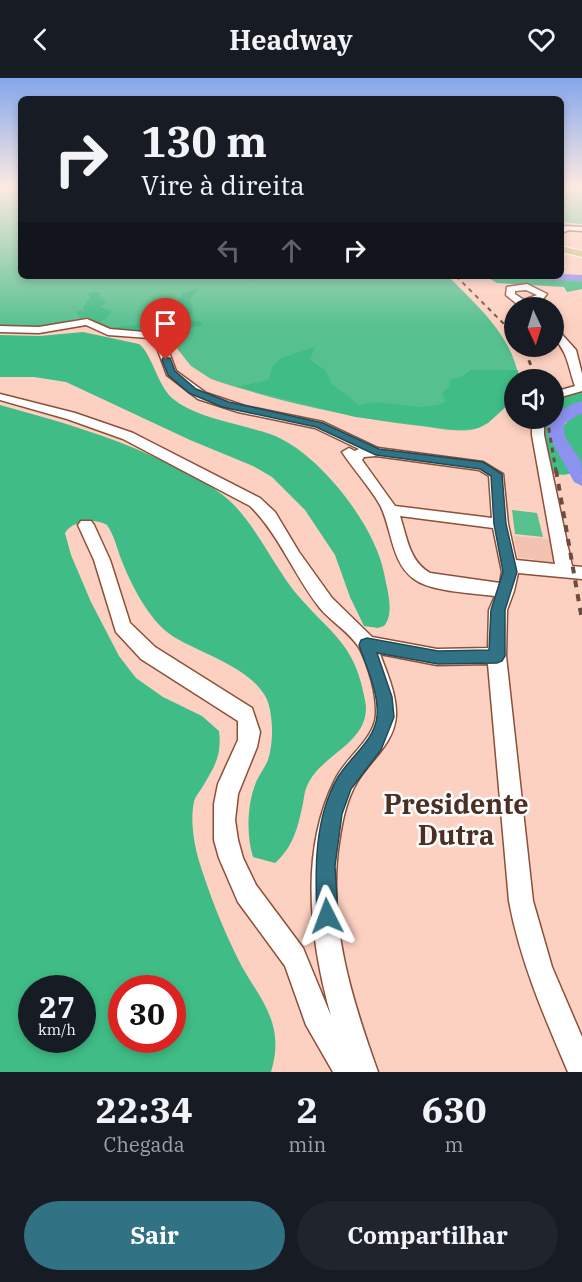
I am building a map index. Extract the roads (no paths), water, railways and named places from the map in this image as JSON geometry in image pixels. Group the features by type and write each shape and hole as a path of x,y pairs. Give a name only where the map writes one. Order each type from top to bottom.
{"main road":[{"path":"564,250 582,254"}],"street":[{"path":"0,329 39,330 87,322 108,332 152,335 161,344 171,373 202,396 249,411 319,425 376,452"},
{"path":"564,340 574,347 572,362 579,375 581,387 578,390 564,393"},
{"path":"1,397 71,416 128,436 255,502 270,516 293,556 326,603 367,645 384,697 386,717 375,744 352,771 339,796 328,837 325,866 330,953 343,1014 363,1072"},
{"path":"509,566 573,572 539,429"},
{"path":"336,435 389,510 406,558 421,577 506,591"},
{"path":"355,460 360,453 376,452 483,466 496,474 500,524 509,566 509,581 498,610 497,656 525,927 543,982 582,1070"},
{"path":"389,510 500,524"},
{"path":"86,525 102,560 122,627 148,653 245,716 251,726 250,738 231,777 226,795 224,820 228,851 240,884 301,969 311,1006 322,1030 351,1072"},
{"path":"367,645 438,657 497,656"}],"waterway":[{"path":"564,277 582,278"},
{"path":"582,406 560,419 555,432 582,480"}],"railway":[{"path":"459,279 504,324"},
{"path":"527,357 532,369"},
{"path":"549,429 556,471"},
{"path":"556,470 582,620"}],"district":[{"name":"Presidente Dutra","path":"456,820"}]}
